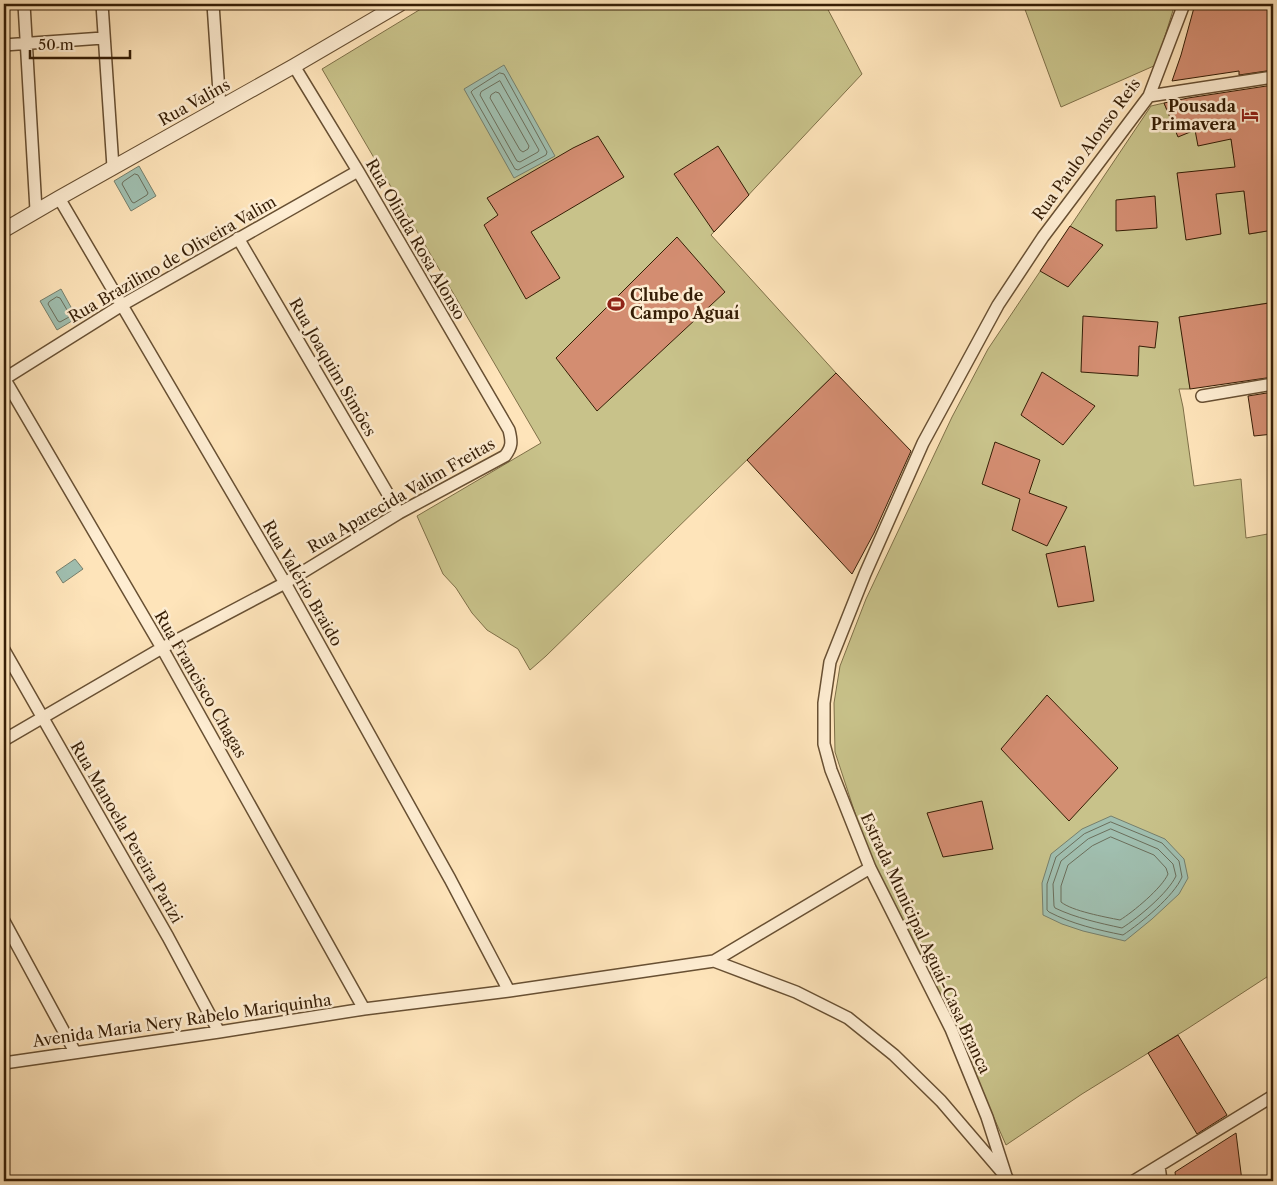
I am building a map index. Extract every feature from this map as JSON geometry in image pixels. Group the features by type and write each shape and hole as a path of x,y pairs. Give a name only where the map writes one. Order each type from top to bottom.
{"street":[{"path":"24,4 36,210"},
{"path":"102,4 113,167"},
{"path":"213,4 220,107"},
{"name":"Rua Valins","path":"4,230 36,210 294,66 400,4"},
{"name":"Rua Paulo Alonso Reis","path":"998,304 1043,237 1149,96 1184,4"},
{"path":"4,45 103,38"},
{"name":"Rua Olinda Rosa Alonso","path":"294,66 358,171 509,430"},
{"path":"1149,96 1273,77"},
{"name":"Rua Brazilino de Oliveira Valim","path":"4,379 122,305 358,171"},
{"name":"Rua Valério Braido","path":"59,198 285,583 450,879 509,991"},
{"name":"Rua Joaquim Simões","path":"238,238 399,513"},
{"name":"Estrada Municipal Aguaí-Casa Branca","path":"998,304 923,443 865,574 830,662 824,703 824,744 831,770 870,868 951,1029 987,1117 1007,1179"},
{"name":"Rua Francisco Chagas","path":"4,379 162,648 364,1010"},
{"path":"1202,396 1273,384"},
{"name":"Rua Aparecida Valim Freitas","path":"4,740 162,648 285,583 399,513 505,456 510,450 509,430"},
{"name":"Rua Manoela Pereira Parizi","path":"4,650 168,937 219,1032"},
{"path":"714,961 870,868"},
{"path":"4,921 75,1052"},
{"path":"714,961 796,992 848,1018 894,1055 941,1101 1007,1179"},
{"name":"Avenida Maria Nery Rabelo Mariquinha","path":"4,1063 714,961"},
{"path":"1134,1181 1273,1096"},
{"path":"1159,1166 1161,1181"}],"shaded area":[{"name":"Clube de Campo Aguaí","path":"429,4 825,4 862,74 711,235 836,373 530,670 518,649 487,630 472,613 456,588 443,574 417,516 541,443 322,69"},
{"path":"1023,4 1175,4 1156,65 1061,107"},
{"path":"1164,103 1178,136 1195,130 1231,139 1234,158 1240,158 1249,234 1273,230 1273,333 1268,303 1180,317 1190,389 1179,389 1194,486 1241,479 1246,538 1273,533 1273,973 1082,1094 1006,1145 966,1049 872,861 835,752 834,703 840,666 866,599 952,417 988,349 1151,106"}],"water":[{"path":"504,65 555,156 514,178 464,89"},
{"path":"139,166 156,196 131,211 114,181"},
{"path":"61,289 77,318 57,330 40,301"},
{"path":"75,559 83,569 63,583 56,572"},
{"path":"1111,816 1165,839 1184,859 1188,878 1179,894 1125,941 1083,931 1043,915 1042,883 1051,854 1082,829"}],"building":[{"path":"1195,4 1273,4 1273,70 1239,75 1239,71 1172,81"},
{"path":"1273,85 1273,230 1249,234 1244,191 1216,194 1221,234 1186,240 1177,173 1235,167 1231,139 1198,146 1195,130 1178,137 1164,103"},
{"path":"598,136 624,177 531,232 560,278 526,299 484,225 498,215 487,198 573,148"},
{"path":"718,146 749,195 714,232 674,174"},
{"path":"1155,196 1157,228 1116,231 1116,200"},
{"path":"1070,226 1103,245 1068,287 1040,271"},
{"path":"677,237 725,292 597,411 556,358"},
{"path":"1269,303 1273,333 1273,377 1190,389 1179,317"},
{"path":"1083,316 1158,322 1155,348 1139,346 1138,376 1081,372"},
{"path":"1042,372 1095,406 1063,445 1021,415"},
{"path":"836,373 911,451 874,533 852,574 747,460"},
{"path":"1273,392 1273,434 1254,436 1248,396"},
{"path":"995,442 1040,460 1029,493 1067,507 1047,546 1012,530 1020,499 982,484"},
{"path":"1085,546 1094,601 1058,607 1046,554"},
{"path":"1047,695 1118,768 1069,821 1001,749"},
{"path":"982,801 993,849 943,857 927,813"},
{"path":"1178,1035 1227,1115 1197,1134 1148,1053"},
{"path":"1236,1133 1242,1181 1176,1181 1175,1172"}],"place":[{"name":"Pousada Primavera","path":"1250,115"},
{"name":"Clube de Campo Aguaí","path":"616,304"}]}
